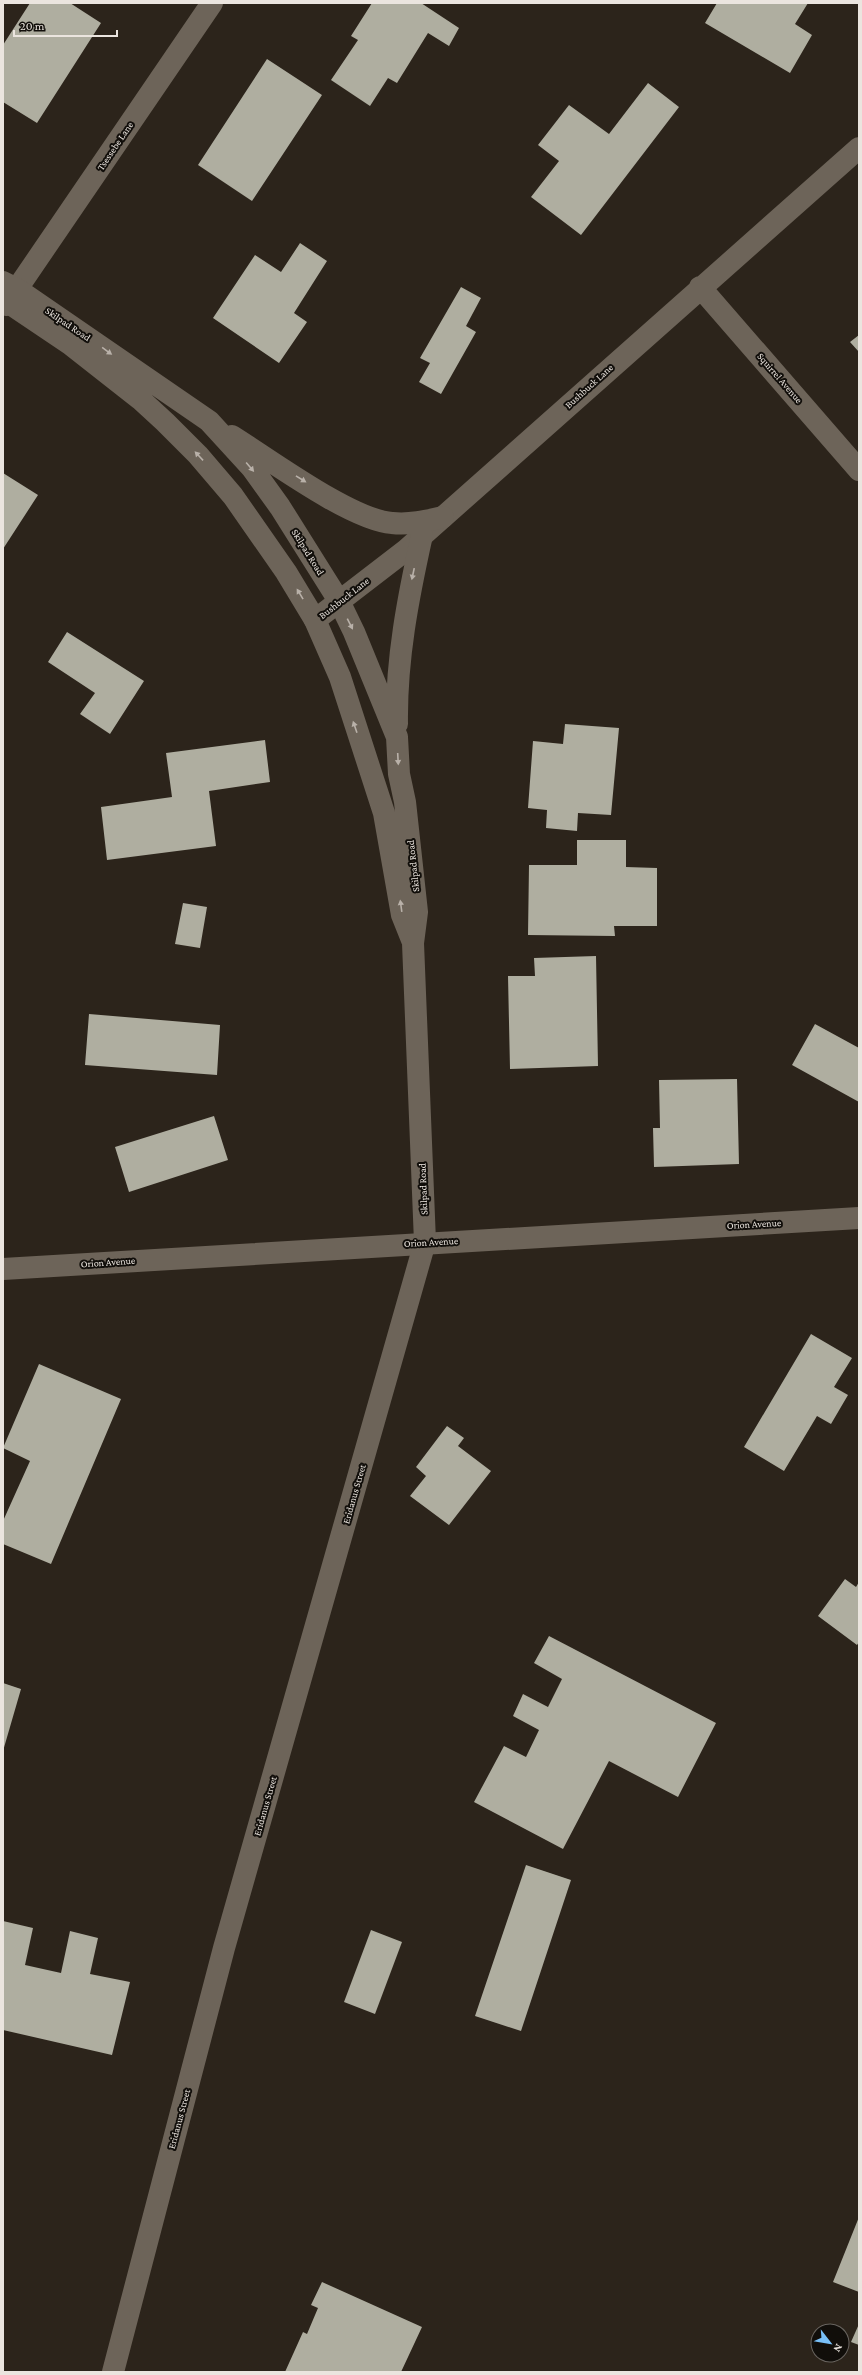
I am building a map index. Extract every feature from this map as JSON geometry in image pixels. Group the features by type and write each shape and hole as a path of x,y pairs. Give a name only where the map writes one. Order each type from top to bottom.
{"street":[{"name":"Tsessebe Lane","path":"7,297 212,3"},
{"name":"Bushbuck Lane","path":"315,620 422,536 700,287 859,148"},
{"name":"Squirrel Avenue","path":"700,287 859,470"},
{"name":"Skilpad Road","path":"7,297 209,421 252,468 280,507 339,602 354,632 397,737 399,774 406,802 417,904 413,943 426,1242"},
{"name":"Skilpad Road","path":"7,297 140,399 198,455 252,520 315,620 340,677 384,813 402,915 413,943"},
{"path":"209,421 342,505 365,516 390,523 414,523 443,517"},
{"path":"397,737 396,686 399,659 422,536"},
{"name":"Orion Avenue","path":"3,1269 426,1242 859,1218"},
{"name":"Eridanus Street","path":"113,2372 224,1948 426,1242"}],"building":[{"path":"30,3 70,3 101,23 37,123 3,102 3,45"},
{"path":"372,3 421,3 459,28 449,46 428,33 397,83 388,78 370,106 331,80 358,40 351,36"},
{"path":"717,3 808,3 795,24 812,35 790,73 705,23"},
{"path":"267,59 322,95 252,201 198,165"},
{"path":"648,83 679,107 581,235 531,197 559,161 538,145 569,105 609,134"},
{"path":"300,243 327,261 294,313 307,322 279,363 213,318 255,255 281,272"},
{"path":"461,287 481,298 466,326 476,332 441,394 419,382 430,363 420,358"},
{"path":"859,335 859,352 850,342"},
{"path":"3,473 38,495 3,549"},
{"path":"67,632 144,681 110,734 80,714 95,693 48,662"},
{"path":"565,724 619,728 611,815 578,813 577,831 546,828 547,810 528,808 533,741 563,744"},
{"path":"265,740 270,782 209,791 216,846 107,860 101,807 172,797 166,753"},
{"path":"577,840 626,840 626,867 657,868 657,926 614,926 615,936 528,935 529,865 577,865"},
{"path":"183,903 207,907 200,948 175,944"},
{"path":"596,956 598,1066 510,1069 508,976 535,976 534,958"},
{"path":"89,1014 220,1025 217,1075 85,1065"},
{"path":"815,1024 859,1048 859,1102 792,1065"},
{"path":"737,1079 739,1164 654,1167 653,1128 660,1128 659,1080"},
{"path":"214,1116 228,1160 129,1192 115,1147"},
{"path":"811,1334 852,1358 834,1387 848,1395 831,1424 817,1416 784,1471 744,1447"},
{"path":"39,1364 121,1399 51,1564 3,1544 3,1521 30,1461 3,1448"},
{"path":"447,1426 464,1438 458,1446 491,1471 449,1525 410,1496 426,1476 416,1467"},
{"path":"845,1579 856,1587 859,1582 859,1642 857,1645 818,1616"},
{"path":"549,1636 716,1723 678,1797 609,1761 563,1849 474,1802 504,1746 526,1757 539,1730 513,1716 523,1694 548,1707 562,1679 534,1663"},
{"path":"3,1683 21,1689 3,1751"},
{"path":"526,1865 571,1880 521,2031 475,2016"},
{"path":"3,1921 33,1928 25,1965 61,1973 70,1931 98,1938 90,1974 130,1982 112,2055 3,2030"},
{"path":"371,1930 402,1942 375,2014 344,2002"},
{"path":"859,2217 859,2292 833,2282"},
{"path":"322,2282 422,2327 401,2372 285,2372 303,2332 307,2334 318,2308 311,2305"},
{"path":"859,2324 859,2345 851,2342"}]}
